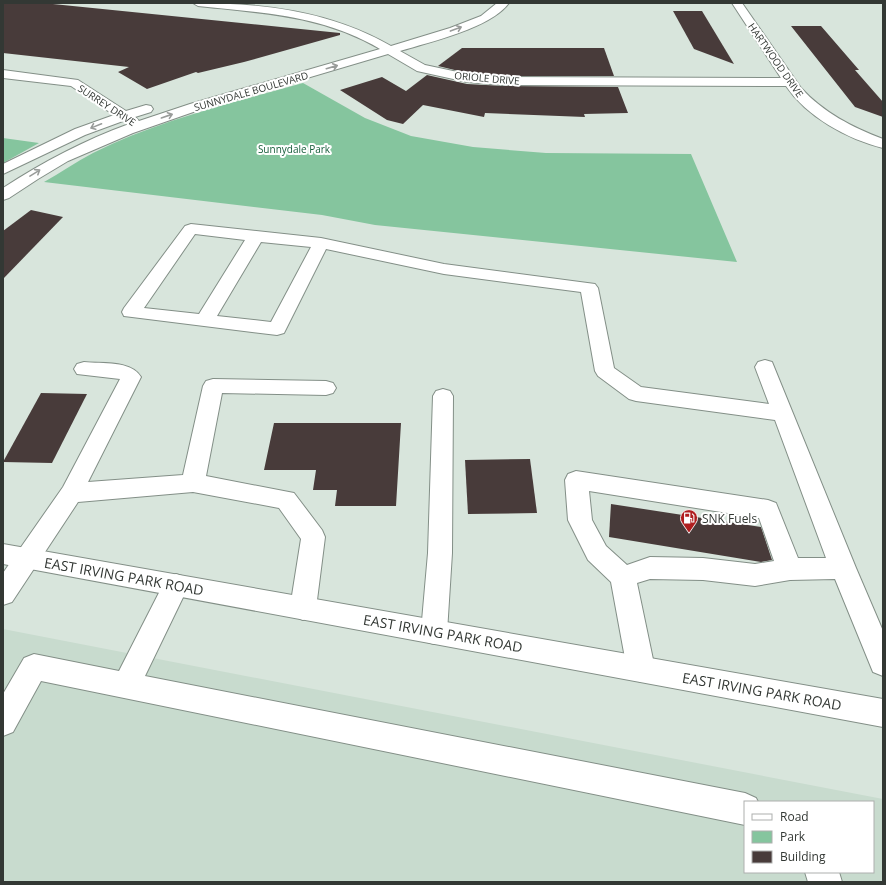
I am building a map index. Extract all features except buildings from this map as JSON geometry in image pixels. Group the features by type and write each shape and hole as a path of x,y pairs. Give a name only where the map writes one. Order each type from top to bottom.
{"street":[{"name":"ORIOLE DRIVE","path":"198,3 250,5 328,22 364,35 389,51 421,68 455,76 486,80 790,82"},
{"name":"SUNNYDALE BOULEVARD","path":"3,195 36,173 69,155 140,126 222,99 389,51 474,23 489,15 504,3"},
{"name":"HARTWOOD DRIVE","path":"737,3 790,82 805,101 825,117 853,132 883,144"},
{"name":"SUNNYDALE BOULEVARD","path":"3,170 73,135 124,115 396,35"},
{"name":"SURREY DRIVE","path":"3,74 74,83 140,126"},
{"path":"321,243 277,329 131,312 190,229 321,243 444,269 589,288 605,372 636,394 783,413"},
{"path":"205,320 256,236"},
{"path":"765,367 843,568 883,663"},
{"path":"3,594 15,556 71,493 131,378 123,372 84,369"},
{"path":"193,483 213,386 326,388"},
{"path":"434,632 440,553 443,396"},
{"path":"640,669 623,577 597,553 580,520 576,480 768,510 790,569"},
{"path":"71,493 193,483 286,500 312,537 303,608"},
{"name":"EAST IRVING PARK ROAD","path":"15,556 883,713"},
{"path":"623,577 650,568 703,569 755,575 790,569 843,568"},
{"path":"126,685 176,585"},
{"path":"3,722 34,667 744,809"}],"shaded area":[{"path":"3,629 883,799 883,882 3,882"}],"green space":[{"name":"Sunnydale Park","path":"303,83 365,118 411,136 473,147 546,153 691,154 737,262 375,225 322,215 44,182 93,153 144,131 196,113"},
{"path":"3,138 39,143 3,163"}],"place":[{"name":"SNK Fuels","path":"689,533"}]}
